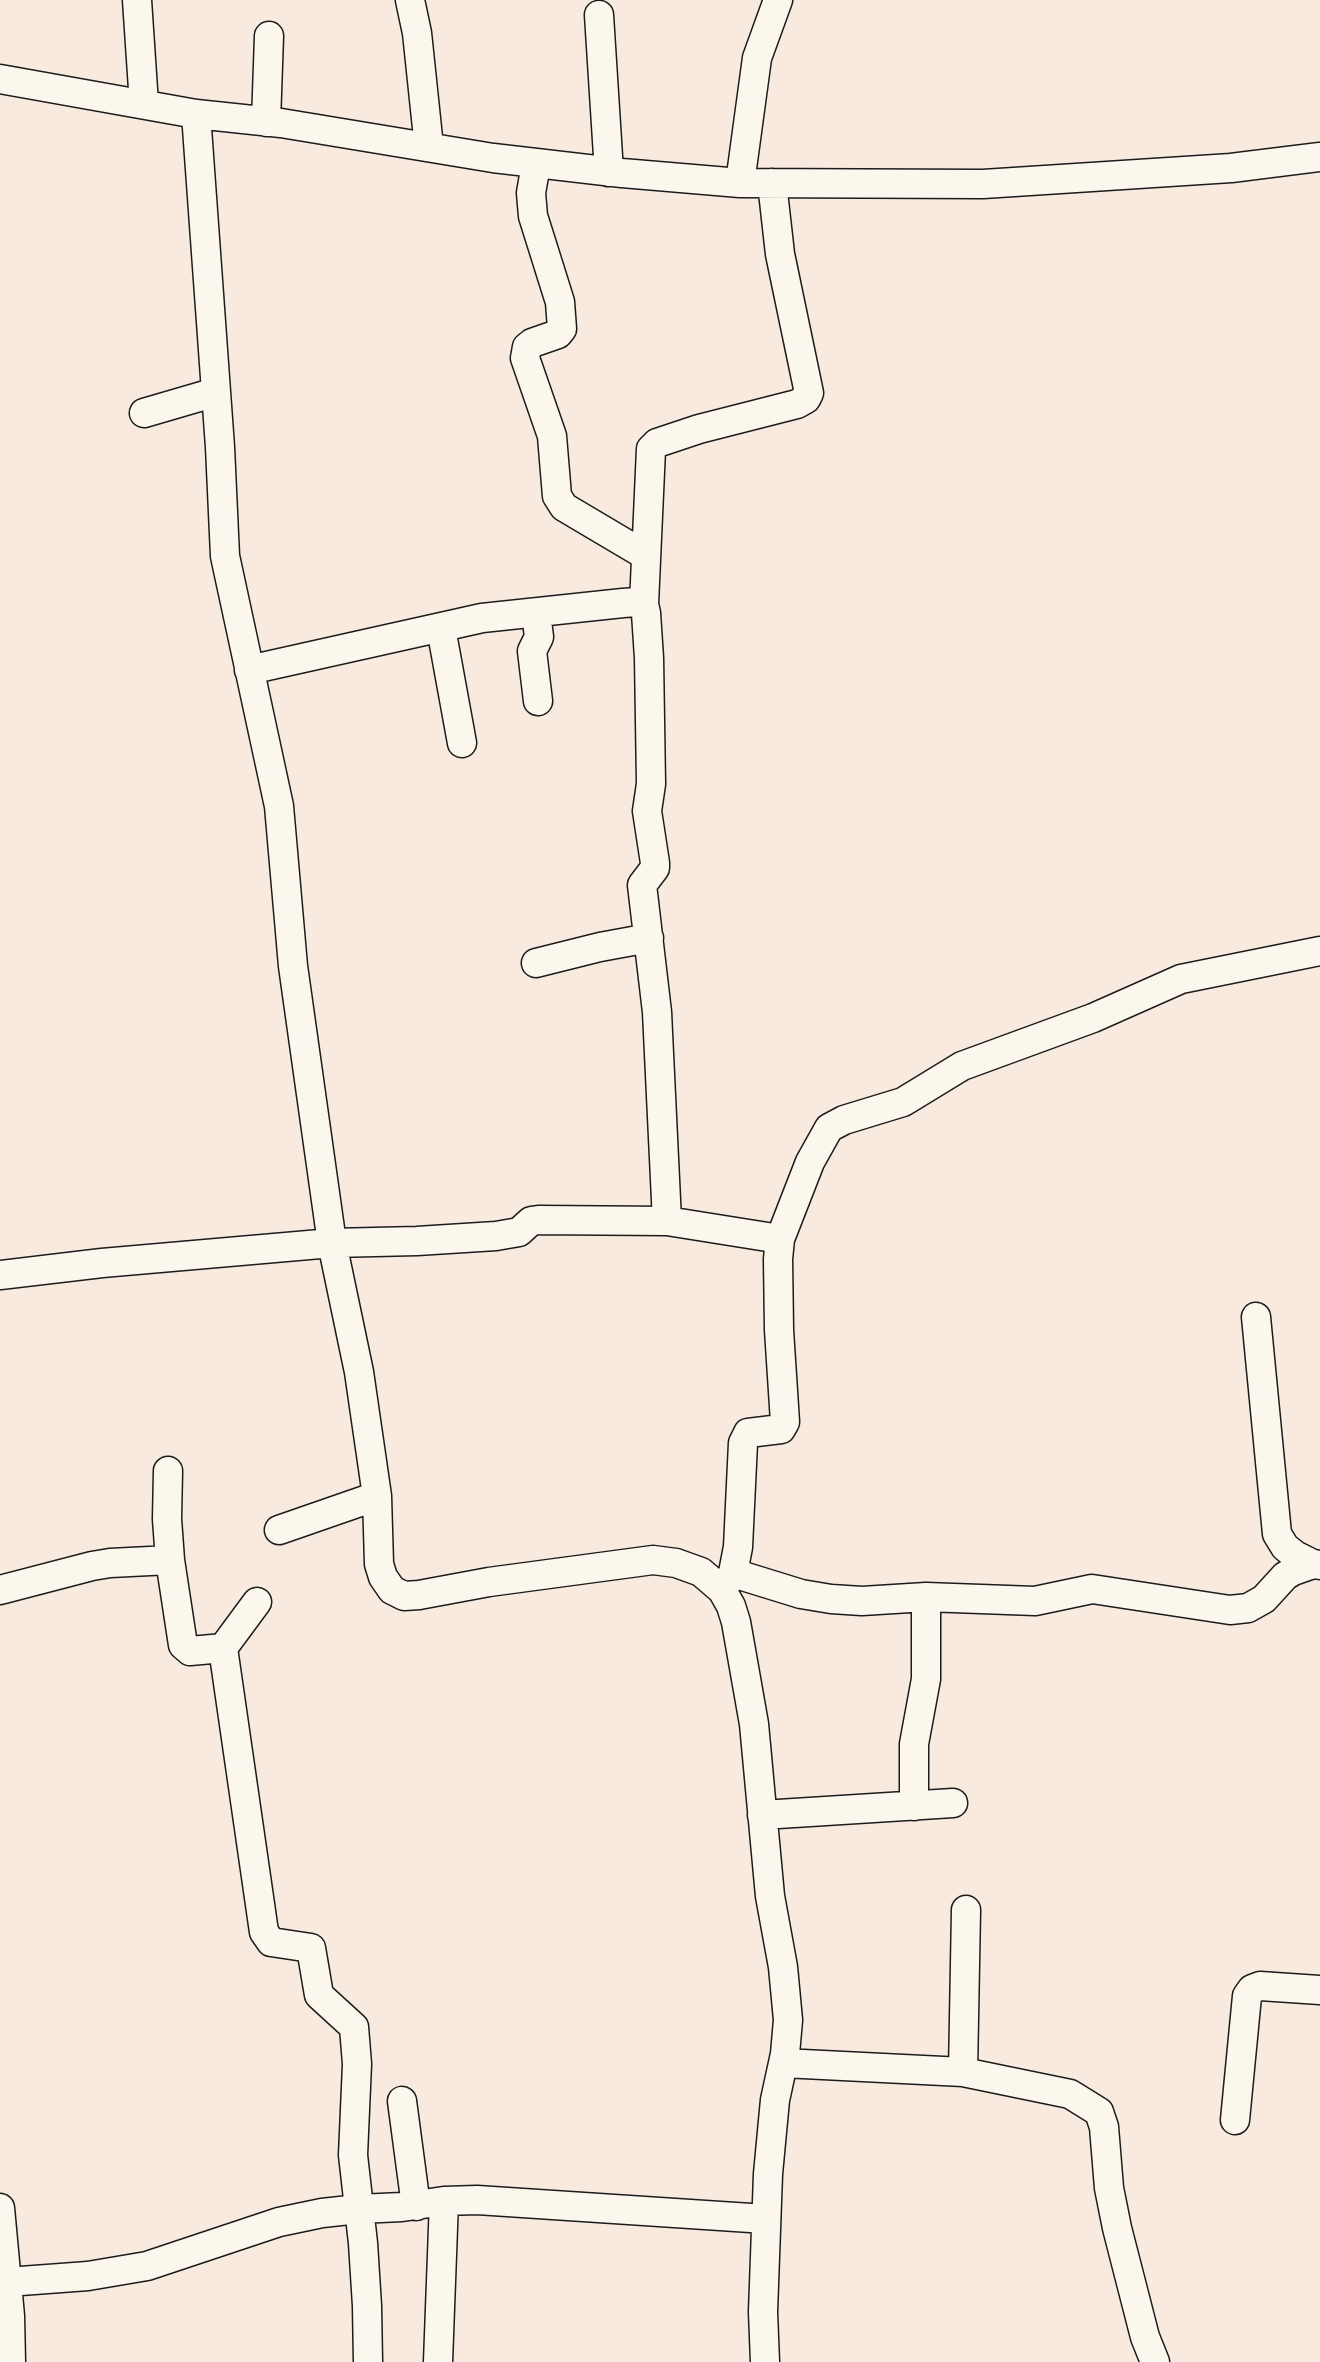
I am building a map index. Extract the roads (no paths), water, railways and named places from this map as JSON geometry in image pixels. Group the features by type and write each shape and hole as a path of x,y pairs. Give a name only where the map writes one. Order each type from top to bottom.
{"street":[{"path":"137,0 144,104"},
{"path":"410,0 417,33 429,147"},
{"path":"740,182 758,58 778,0"},
{"path":"599,15 609,172"},
{"path":"266,122 269,36"},
{"path":"0,79 196,114 266,122 536,164 609,172 740,182 983,184 1222,169 1320,157"},
{"path":"196,114 216,392 225,556 279,806 293,966 332,1242 359,1372 377,1496 379,1564 383,1577 392,1590 404,1596 419,1595 489,1582 653,1560 676,1563 727,1582 831,1599 862,1601 926,1597 1034,1600 1092,1589 1230,1610 1248,1608 1264,1599 1285,1576 1316,1564"},
{"path":"536,164 531,193 533,216 560,302 562,329 558,334 532,343 527,347 525,358 552,436 556,496 564,507 645,555"},
{"path":"666,1221 657,1012 642,884 655,868 647,811 651,784 649,658 644,604 651,448 657,443 699,429 797,404 806,399 810,393 780,254 772,183"},
{"path":"144,413 216,392"},
{"path":"249,670 482,618 624,603 637,602 644,604"},
{"path":"536,613 539,637 532,651 538,702"},
{"path":"441,628 462,743"},
{"path":"536,963 600,947 649,938"},
{"path":"765,2362 763,2312 766,2219 775,2100 784,2063 788,2020 783,1968 770,1896 754,1724 727,1582 738,1547 743,1443 748,1432 781,1429 786,1422 779,1330 778,1259 780,1239 810,1162 829,1128 844,1120 903,1102 962,1066 1093,1018 1181,979 1320,951"},
{"path":"0,1275 102,1263 332,1242 417,1241 496,1236 519,1232 531,1221 538,1220 666,1221 780,1239"},
{"path":"1256,1317 1277,1534 1285,1547 1295,1555 1316,1564"},
{"path":"168,1471 167,1519 170,1560 182,1638 186,1649 197,1651 222,1648"},
{"path":"279,1530 377,1496"},
{"path":"0,1590 92,1566 170,1560"},
{"path":"914,1806 914,1744 926,1679 926,1597"},
{"path":"257,1602 222,1648 264,1932 271,1942 311,1948 319,1995 354,2027 357,2064 353,2155 367,2306 368,2362"},
{"path":"762,1815 953,1803"},
{"path":"964,2072 966,1910"},
{"path":"1235,2120 1247,1996 1252,1989 1260,1986 1320,1990"},
{"path":"784,2063 964,2072 1070,2094 1099,2112 1104,2127 1109,2188 1117,2228 1145,2337 1155,2362"},
{"path":"402,2101 416,2206"},
{"path":"6,2282 88,2276 147,2266 279,2222 322,2213 416,2206 444,2201 477,2200 766,2219"},
{"path":"438,2362 444,2201"},
{"path":"0,2208 6,2282 5,2316 11,2362"}]}
